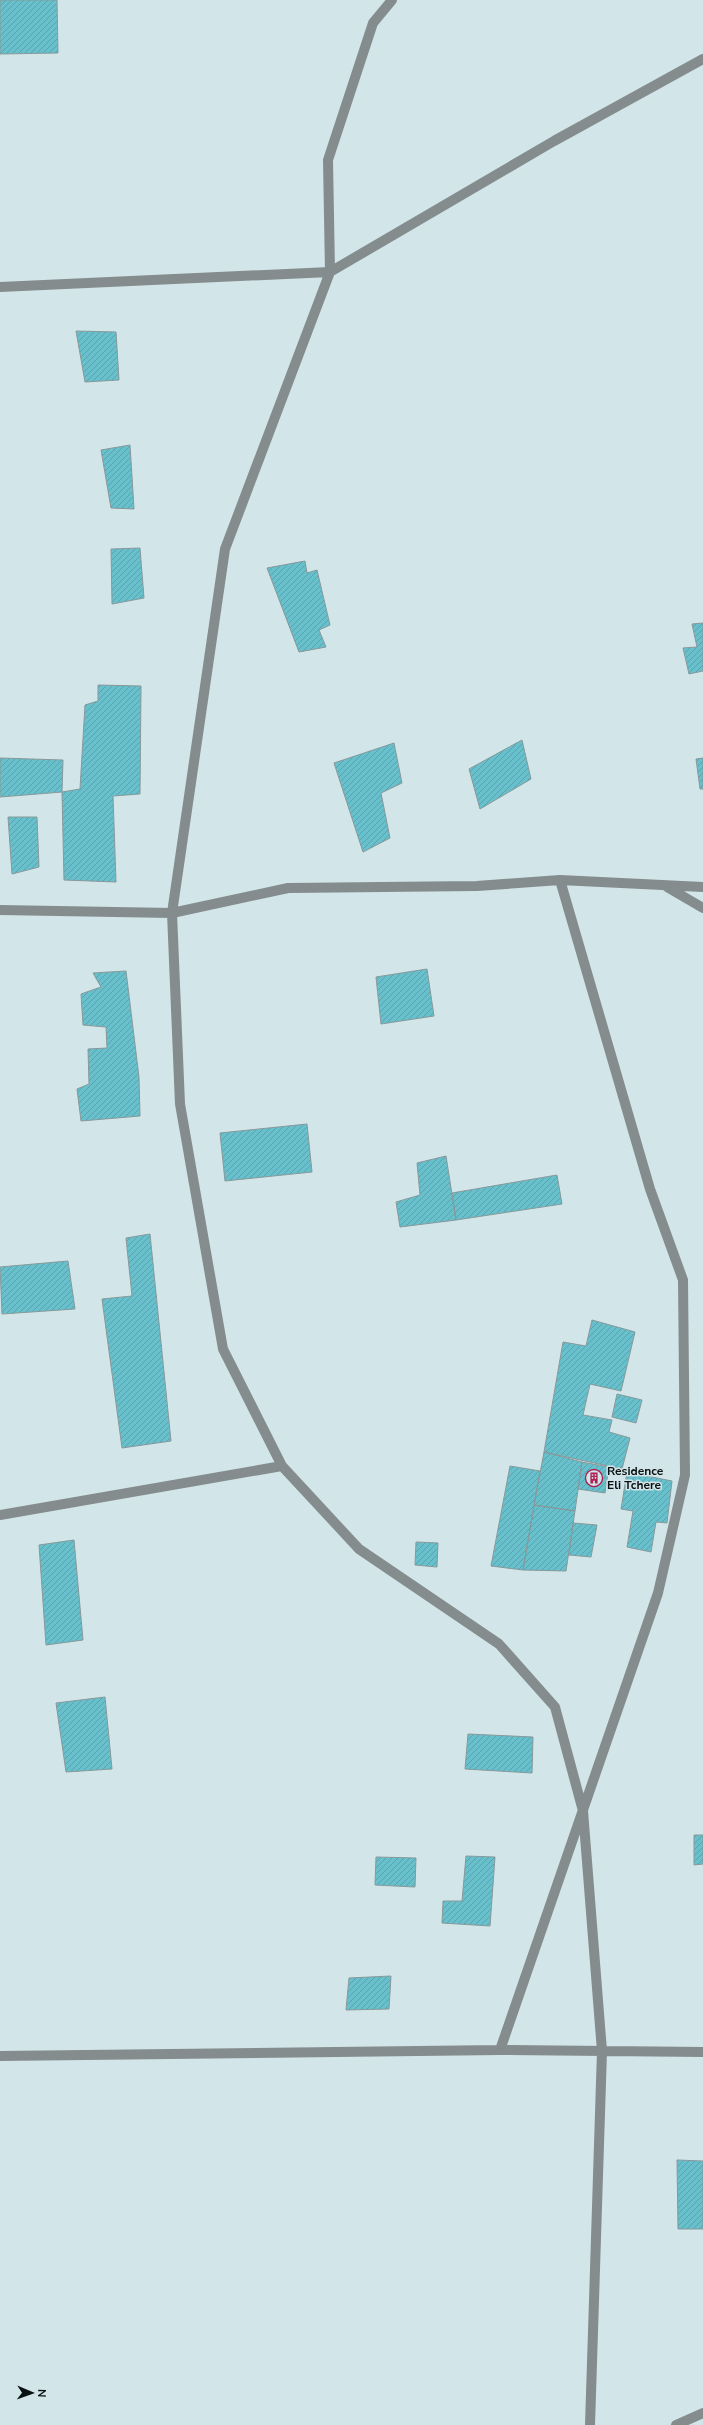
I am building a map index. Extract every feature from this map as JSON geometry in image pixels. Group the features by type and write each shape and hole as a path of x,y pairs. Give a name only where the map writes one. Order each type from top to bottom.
{"street":[{"path":"392,0 373,23 328,160 330,272 225,549 172,913 180,1104 223,1349 282,1466 359,1549 499,1644 555,1707 583,1811 602,2051 590,2425"},
{"path":"0,287 330,272 554,141 703,59"},
{"path":"500,2050 658,1593 685,1475 683,1280 650,1189 560,880"},
{"path":"0,910 172,913 288,888 477,886 560,880 703,887"},
{"path":"666,886 703,908"},
{"path":"0,1515 282,1466"},
{"path":"0,2056 500,2050 703,2052"},
{"path":"676,2425 703,2413"}],"building":[{"path":"0,0 57,0 58,53 0,54"},
{"path":"76,331 116,332 119,380 85,382"},
{"path":"130,445 134,509 111,508 101,450"},
{"path":"140,548 144,598 112,604 111,549"},
{"path":"305,561 307,573 317,570 330,625 319,630 326,647 299,652 267,568"},
{"path":"703,623 703,671 689,674 683,648 697,647 692,624"},
{"path":"98,685 141,686 140,794 113,796 116,882 64,880 62,792 80,789 85,705 98,701"},
{"path":"522,740 531,779 480,809 469,769"},
{"path":"394,743 402,783 381,793 390,838 363,852 334,763"},
{"path":"0,758 63,760 62,792 0,797"},
{"path":"703,758 703,789 700,789 696,759"},
{"path":"8,817 37,817 39,867 12,874"},
{"path":"427,969 434,1016 381,1024 376,977"},
{"path":"126,971 139,1077 140,1116 81,1121 77,1089 89,1084 88,1049 107,1048 106,1027 83,1025 81,994 101,987 93,973"},
{"path":"307,1124 312,1172 225,1181 220,1133"},
{"path":"446,1156 456,1220 400,1227 396,1202 420,1195 417,1163"},
{"path":"557,1175 562,1204 456,1220 452,1193"},
{"path":"150,1234 171,1441 122,1448 102,1299 132,1296 126,1238"},
{"path":"68,1261 75,1309 2,1314 0,1267"},
{"path":"592,1320 635,1332 621,1391 590,1384 583,1415 612,1420 609,1432 630,1438 622,1469 544,1452 563,1342 586,1346"},
{"path":"617,1394 642,1400 636,1423 612,1417"},
{"path":"544,1452 582,1462 575,1511 534,1505"},
{"name":"Residence Eli Tchere","path":"582,1462 609,1467 605,1493 578,1489"},
{"path":"510,1466 540,1471 523,1570 491,1566"},
{"path":"627,1472 672,1481 667,1523 656,1522 651,1552 627,1547 633,1511 621,1509"},
{"path":"534,1505 575,1511 566,1571 523,1570"},
{"path":"573,1523 597,1525 591,1557 569,1555"},
{"path":"74,1540 83,1640 46,1645 39,1545"},
{"path":"416,1542 438,1543 437,1567 415,1565"},
{"path":"105,1697 112,1769 66,1772 56,1703"},
{"path":"468,1734 533,1737 532,1773 465,1769"},
{"path":"694,1835 703,1835 703,1864 694,1865"},
{"path":"466,1856 495,1857 490,1926 442,1923 443,1901 462,1901"},
{"path":"376,1857 416,1858 415,1887 375,1885"},
{"path":"391,1976 389,2009 346,2010 349,1978"},
{"path":"677,2160 703,2161 703,2229 678,2229"}],"place":[{"name":"Residence Eli Tchere","path":"594,1478"}]}
